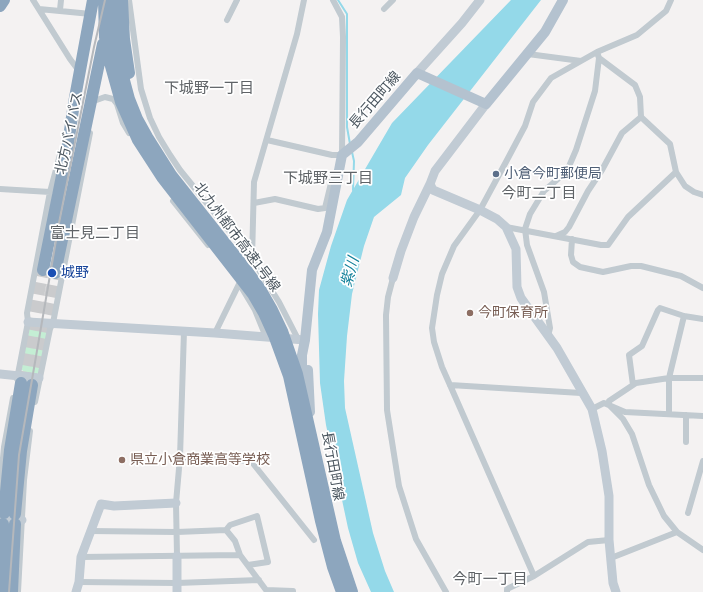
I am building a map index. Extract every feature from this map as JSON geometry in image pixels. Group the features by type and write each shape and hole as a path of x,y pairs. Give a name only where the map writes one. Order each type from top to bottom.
{"highway":[{"path":"0,6 4,0"},
{"name":"北方バイパス","path":"93,0 79,71 49,271 91,102 113,0"},
{"path":"98,0 101,37 105,59 111,80 121,102"},
{"name":"北九州都市高速1号線","path":"104,0 105,38 109,59 121,102 138,140 151,160 253,294 274,335 290,382 321,521 338,566 353,592"},
{"name":"北九州都市高速1号線","path":"113,0 115,44 122,78 129,99 147,137 159,157 184,191 260,289 282,331 297,374 335,542 341,592"},
{"path":"122,0 122,21 127,62 136,106 150,137 184,191"},
{"path":"12,592 10,450 27,380"},
{"path":"1,592 10,519"},
{"path":"338,566 359,592"}],"main road":[{"path":"485,103 528,54 545,32 564,0"},
{"name":"長行田町線","path":"341,592 331,564 314,496 302,406 301,339 312,270 327,232 342,155 358,142 420,74 485,103"},
{"name":"長行田町線","path":"301,339 307,355 309,410 322,488 338,552 353,592"}],"street":[{"path":"33,0 79,71"},
{"path":"60,10 61,0"},
{"path":"129,0 141,89 153,124 170,156 180,170 252,259 301,339"},
{"path":"227,20 237,0"},
{"path":"252,259 254,182 297,34 304,0"},
{"path":"267,140 332,155 342,155 342,17 334,0"},
{"path":"384,9 393,0"},
{"path":"534,576 450,385 434,342 432,328 437,295 442,274 454,246 480,210 517,142 533,102 551,78 581,61 598,55 637,34 666,10 671,0"},
{"path":"420,74 478,1"},
{"path":"39,9 90,14 132,15"},
{"path":"528,54 581,61"},
{"path":"598,55 635,85 640,97 641,117 670,144 676,172 685,186 694,192 703,195"},
{"path":"548,336 550,328 544,292 527,245 525,230 530,214 544,191 566,171 576,150 595,91 598,55"},
{"path":"0,491 6,434 27,380 53,322 90,137 91,102 105,97 113,99 117,104 123,123 145,162 187,220 239,284 255,310 266,337"},
{"path":"18,592 10,519 24,480 30,430 27,380 27,314 50,192 74,103"},
{"path":"446,592 416,539 398,486 387,410 386,315 388,297 401,251 414,217 435,171 485,103"},
{"path":"556,236 565,232 569,227 622,133 641,117"},
{"path":"430,184 432,190 480,210 506,226 601,245 608,244 628,217 676,172"},
{"path":"254,203 275,199 318,209 325,208 333,175 338,176"},
{"path":"0,189 50,192"},
{"path":"506,226 516,249 517,287 521,298 557,348 581,393 592,409 602,451 609,496 609,540 613,583 616,592"},
{"path":"572,240 571,255 574,262 580,267 603,272 630,266 641,266 682,276 703,288"},
{"path":"214,333 239,284"},
{"path":"633,385 629,355 642,346 660,308 684,316 703,319"},
{"path":"669,414 669,378 684,316"},
{"path":"28,322 53,322 301,339"},
{"path":"177,587 176,503 180,457 184,331"},
{"path":"0,374 27,380"},
{"path":"609,405 609,401 636,383 669,378 703,378"},
{"path":"450,385 581,393"},
{"path":"592,409 604,403 625,412 703,416"},
{"path":"609,405 623,419 632,434 649,486 664,516 677,532 703,550"},
{"path":"686,415 686,442"},
{"path":"180,457 251,462 314,540"},
{"path":"688,513 703,461"},
{"path":"76,592 79,582 81,557 101,504 114,506 176,503"},
{"path":"90,531 176,532 226,530 230,525 257,516 268,562 248,565"},
{"path":"226,530 235,541 240,555 266,590 293,592"},
{"path":"611,558 677,532"},
{"path":"507,592 507,589 534,576 588,542 609,540"},
{"path":"81,557 240,555"},
{"path":"79,582 177,587 259,580"}],"green space":[{"path":"30,326 46,326 48,329 39,372 37,374 25,373 21,369"}],"water":[{"name":"紫川","path":"511,0 541,0 428,145 405,178 401,195 374,217 364,246 352,294 344,381 345,408 373,533 385,571 394,592 371,592 358,563 348,528 326,425 320,383 318,314 319,290 331,246 347,200 392,123"}],"waterway":[{"path":"338,0 347,14 347,127 350,144"},
{"path":"352,152 354,161 353,190"}],"tunnel":[{"path":"21,383 43,270"},
{"path":"32,385 55,273"}],"railway":[{"path":"9,592 19,455 59,223 94,47 105,0"}],"place":[{"name":"小倉今町郵便局","path":"496,174"},
{"name":"城野","path":"52,273"},
{"name":"今町保育所","path":"470,313"},
{"name":"県立小倉商業高等学校","path":"122,460"}],"district":[{"name":"下城野一丁目","path":"209,88"},
{"name":"下城野三丁目","path":"328,178"},
{"name":"今町二丁目","path":"539,193"},
{"name":"富士見二丁目","path":"95,233"},
{"name":"今町一丁目","path":"490,579"}]}
